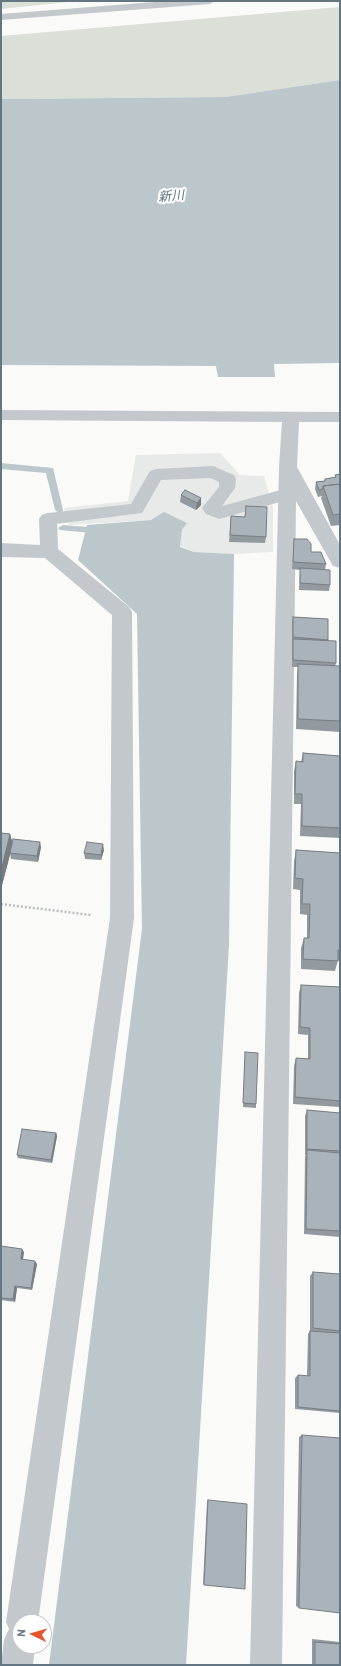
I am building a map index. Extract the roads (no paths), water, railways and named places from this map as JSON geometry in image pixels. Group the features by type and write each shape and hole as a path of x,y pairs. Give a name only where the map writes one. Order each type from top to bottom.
{"street":[{"path":"1,415 291,418 340,417"},
{"path":"266,1665 288,467 291,418"},
{"path":"288,467 308,506 340,561"},
{"path":"48,519 49,552"},
{"path":"1,550 49,552 122,612 122,918 23,1614"},
{"path":"17,1665 18,1654"}],"lane":[{"path":"1,17 210,1"},
{"path":"48,519 136,509 156,475 212,472 228,480 227,488 211,508 219,513 288,494"}],"water":[{"name":"新川","path":"340,80 340,363 274,364 275,377 218,377 216,366 1,365 1,99 225,97"},
{"path":"164,512 187,523 182,530 180,547 194,552 234,554 229,945 186,1665 49,1665 50,1654 52,1654 52,1641 142,929 137,614 78,560 87,525 151,520"}],"waterway":[{"path":"1,466 50,470 59,510"},
{"path":"63,528 101,531"}]}
